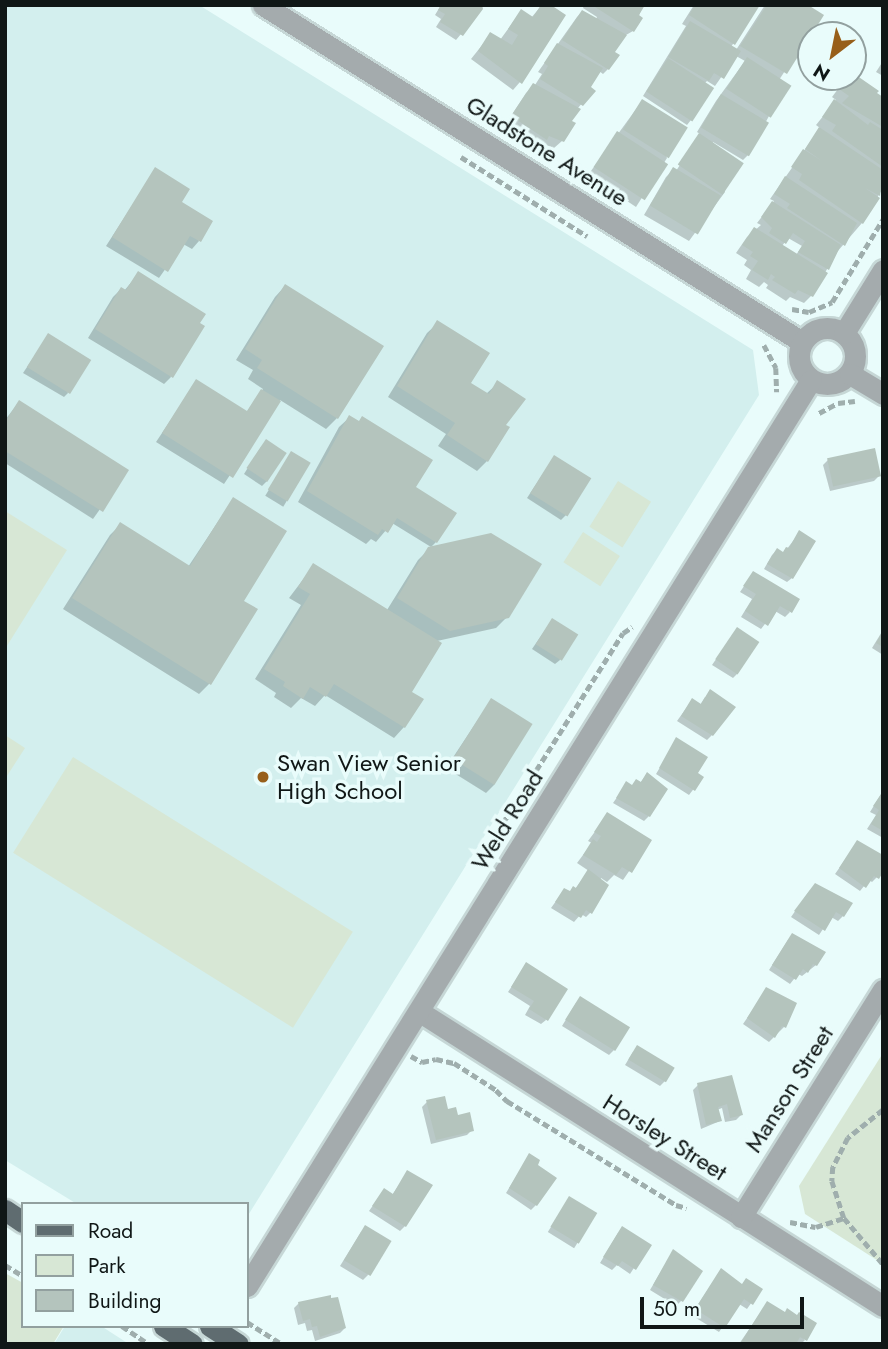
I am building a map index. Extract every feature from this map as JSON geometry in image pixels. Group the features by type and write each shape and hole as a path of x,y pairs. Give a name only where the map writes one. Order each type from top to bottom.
{"main road":[{"path":"5,1210 21,1221"},
{"path":"167,1328 192,1344"},
{"path":"214,1332 238,1344"}],"street":[{"name":"Gladstone Avenue","path":"262,5 802,342"},
{"path":"844,333 883,270"},
{"path":"820,328 831,328 844,333 855,349 855,361 850,374 834,384 824,385 811,380 799,365 802,342 820,328"},
{"path":"850,374 883,394"},
{"name":"Weld Road","path":"248,1284 811,380"},
{"name":"Manson Street","path":"741,1217 883,990"},
{"name":"Horsley Street","path":"419,1012 883,1306"}],"path":[{"path":"459,155 591,238"},
{"path":"786,309 809,312 832,302 883,219"},
{"path":"758,340 766,347 776,368 778,388 775,401"},
{"path":"819,413 838,403 854,401 861,404"},
{"path":"480,859 623,633 635,624"},
{"path":"397,1048 422,1062 444,1059 454,1063 496,1090 507,1101 659,1195 676,1205 694,1209"},
{"path":"883,1110 848,1138 833,1167 832,1181 844,1218 883,1264"},
{"path":"772,1236 786,1222 816,1227 844,1218"},
{"path":"5,1265 21,1275"},
{"path":"248,1323 282,1344"},
{"path":"125,1328 149,1344"}],"shaded area":[{"name":"Swan View Senior High School","path":"5,5 199,5 753,350 759,395 248,1215 248,1202 74,1202 5,1160"},
{"path":"64,1328 104,1328 129,1344 54,1344"}],"green space":[{"path":"618,481 651,502 622,547 589,527"},
{"path":"5,511 67,550 5,649"},
{"path":"583,532 620,556 600,586 563,562"},
{"path":"5,735 25,748 5,779"},
{"path":"73,757 353,932 293,1028 13,853"},
{"path":"883,1053 883,1264 805,1214 799,1186"},
{"path":"5,1273 21,1282 21,1328 63,1328 53,1344 5,1344"}],"building":[{"path":"441,5 482,5 483,9 463,36 440,22 445,14 438,10"},
{"path":"541,5 551,5 566,15 522,84 478,51 490,32 512,45 518,35 508,29 521,9 533,17"},
{"path":"592,5 645,5 639,15 643,18 634,32"},
{"path":"695,5 760,5 735,45 689,15"},
{"path":"767,5 808,5 824,15 820,21 797,21 797,58 787,74 740,46"},
{"path":"582,10 627,35 615,52 620,55 609,70 562,40"},
{"path":"690,21 741,51 724,79 714,73 709,81 668,57"},
{"path":"557,43 603,68 591,87 596,91 583,106 540,79 548,66 544,63"},
{"path":"747,57 791,86 771,118 726,89"},
{"path":"668,58 714,88 692,122 646,92"},
{"path":"533,83 581,109 572,121 576,123 564,142 549,136 547,140 511,116"},
{"path":"867,83 879,91 877,93 883,97 883,127 842,103 849,96 842,91 867,91"},
{"path":"721,94 769,123 749,156 701,127"},
{"path":"642,99 688,128 669,158 623,130"},
{"path":"834,99 868,125 870,122 883,130 883,167 832,131 836,125 822,117"},
{"path":"819,127 883,170 880,196 865,188 880,198 863,224 799,180 802,174 791,167 803,149 822,161 805,149"},
{"path":"617,131 668,164 645,200 594,167"},
{"path":"699,133 744,163 723,195 678,165"},
{"path":"155,167 190,189 182,202 213,221 201,242 190,236 168,272 112,237"},
{"path":"673,167 721,196 698,234 650,206"},
{"path":"785,176 857,223 845,246 787,208 790,204 774,194"},
{"path":"772,201 841,245 829,270 798,252 805,241 793,233 786,244 769,233 772,228 761,217"},
{"path":"754,227 828,273 813,297 798,290 795,294 772,280 775,277 771,274 768,280 752,270 758,261 750,256 753,252 742,245"},
{"path":"138,271 206,314 200,323 205,326 173,378 95,329 121,287 126,290"},
{"path":"285,284 384,346 338,419 257,368 262,360 245,349"},
{"path":"437,320 490,353 471,383 489,394 497,380 526,399 506,425 510,427 488,462 447,435 455,423 397,386"},
{"path":"48,333 91,360 70,394 27,367"},
{"path":"196,379 247,411 261,389 281,401 233,478 162,433"},
{"path":"19,400 129,470 103,512 5,451 5,422"},
{"path":"349,415 359,421 362,416 433,460 416,487 457,513 437,543 397,518 388,533 382,529 378,535 307,491"},
{"path":"266,439 287,453 267,482 246,468"},
{"path":"875,448 881,476 833,487 827,458"},
{"path":"291,451 311,463 288,501 268,490"},
{"path":"554,455 591,478 567,516 530,493"},
{"path":"233,497 287,531 244,601 258,609 211,685 72,598 120,522 190,566"},
{"path":"799,530 816,541 793,579 767,564 777,548 783,552 786,547 789,548"},
{"path":"491,533 542,564 509,618 450,631 397,598 428,547"},
{"path":"313,563 442,643 412,692 424,699 405,728 334,684 326,697 310,687 303,699 283,686 285,682 264,669 310,594 298,587"},
{"path":"753,571 800,599 792,613 780,606 768,626 745,611 756,594 743,586"},
{"path":"552,618 578,634 562,661 536,644"},
{"path":"737,627 759,642 738,674 715,659"},
{"path":"883,631 883,647 876,643"},
{"path":"710,689 736,707 713,736 681,716 692,698 701,704"},
{"path":"491,698 533,724 494,785 453,759"},
{"path":"676,737 708,757 698,773 704,777 695,791 659,768"},
{"path":"647,772 668,789 650,817 616,798 626,781 632,785 636,779 641,782"},
{"path":"883,791 883,831 871,824 879,810 873,806"},
{"path":"607,812 652,840 632,873 622,867 616,875 583,855 593,839 597,842 601,836 594,832"},
{"path":"857,840 883,855 883,872 879,879 874,876 866,888 839,868"},
{"path":"588,869 609,885 592,914 586,910 581,918 555,902 564,888 570,891 573,886 576,888"},
{"path":"815,883 853,903 844,917 836,912 825,931 794,911"},
{"path":"792,933 826,952 817,966 813,964 808,973 803,969 796,980 772,965"},
{"path":"526,962 568,989 548,1021 529,1009 534,1001 511,987"},
{"path":"766,987 797,1003 786,1028 782,1026 775,1038 747,1018"},
{"path":"580,996 630,1027 615,1051 565,1020"},
{"path":"637,1045 675,1068 666,1082 628,1060"},
{"path":"732,1075 743,1115 730,1118 727,1104 718,1107 722,1121 706,1125 697,1083"},
{"path":"445,1096 448,1109 456,1107 458,1115 470,1112 474,1131 436,1140 426,1100"},
{"path":"529,1153 540,1160 538,1165 557,1178 537,1206 509,1188"},
{"path":"407,1170 433,1185 406,1227 372,1206 384,1188 393,1194"},
{"path":"569,1196 597,1213 579,1244 550,1227"},
{"path":"365,1225 392,1241 370,1276 344,1260"},
{"path":"622,1226 652,1245 636,1270 622,1261 618,1266 603,1257"},
{"path":"673,1249 703,1271 683,1302 653,1285"},
{"path":"721,1268 742,1284 746,1278 763,1289 753,1305 744,1299 725,1328 695,1309"},
{"path":"331,1295 331,1298 338,1297 346,1328 320,1337 317,1326 312,1327 310,1319 303,1321 298,1302"},
{"path":"767,1301 785,1312 787,1308 797,1315 799,1312 817,1323 807,1341 800,1337 796,1344 740,1344"}],"place":[{"name":"Swan View Senior High School","path":"263,777"}]}
